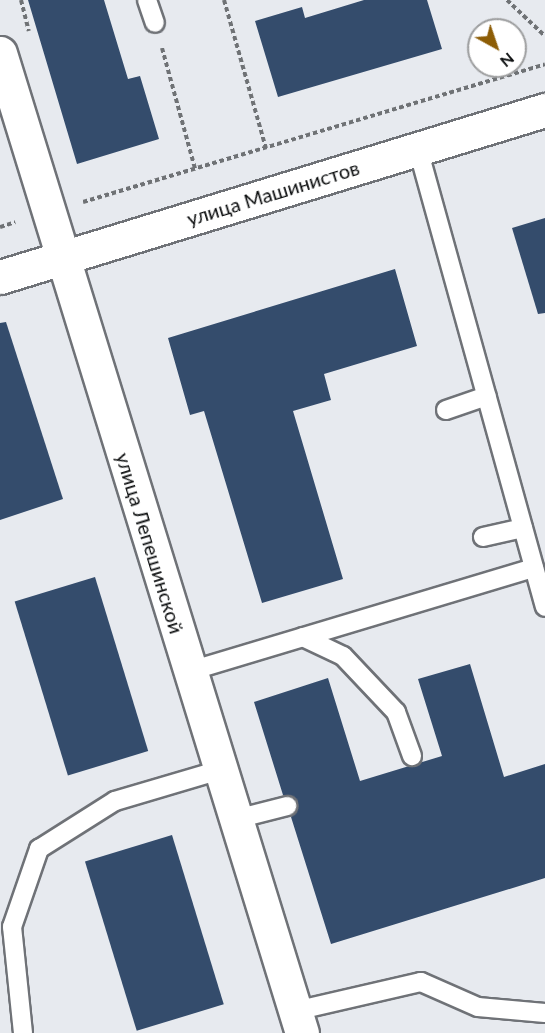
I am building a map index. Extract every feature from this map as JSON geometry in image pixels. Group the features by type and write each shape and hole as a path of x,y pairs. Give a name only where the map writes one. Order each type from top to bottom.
{"street":[{"name":"улица Лепешинской","path":"0,53 47,213 299,1022"},
{"name":"улица Машинистов","path":"0,277 545,110"}],"lane":[{"path":"147,0 155,23"},
{"path":"418,149 545,607"},
{"path":"446,410 487,396"},
{"path":"483,537 523,528"},
{"path":"190,671 534,568"},
{"path":"303,637 343,656 396,712 412,756"},
{"path":"23,1033 12,927 39,849 115,801 220,770"},
{"path":"236,819 287,806"},
{"path":"299,1022 421,982 478,1007 545,1013"}],"path":[{"path":"224,0 266,148"},
{"path":"507,0 545,36"},
{"path":"155,23 195,169"},
{"path":"0,227 545,64"}],"building":[{"path":"28,0 104,0 128,79 140,76 159,139 77,164"},
{"path":"364,0 427,0 442,49 278,97 255,21 302,7 305,18"},
{"path":"545,218 545,313 538,314 512,228"},
{"path":"395,269 417,346 324,374 331,400 293,411 343,579 262,603 204,411 190,415 168,338"},
{"path":"6,322 63,499 0,520 0,323"},
{"path":"95,577 148,751 68,776 15,602"},
{"path":"470,664 504,777 545,764 545,878 331,944 291,817 298,803 283,795 254,702 328,678 360,781 442,756 418,679"},
{"path":"172,835 224,1004 137,1031 85,862"}]}
